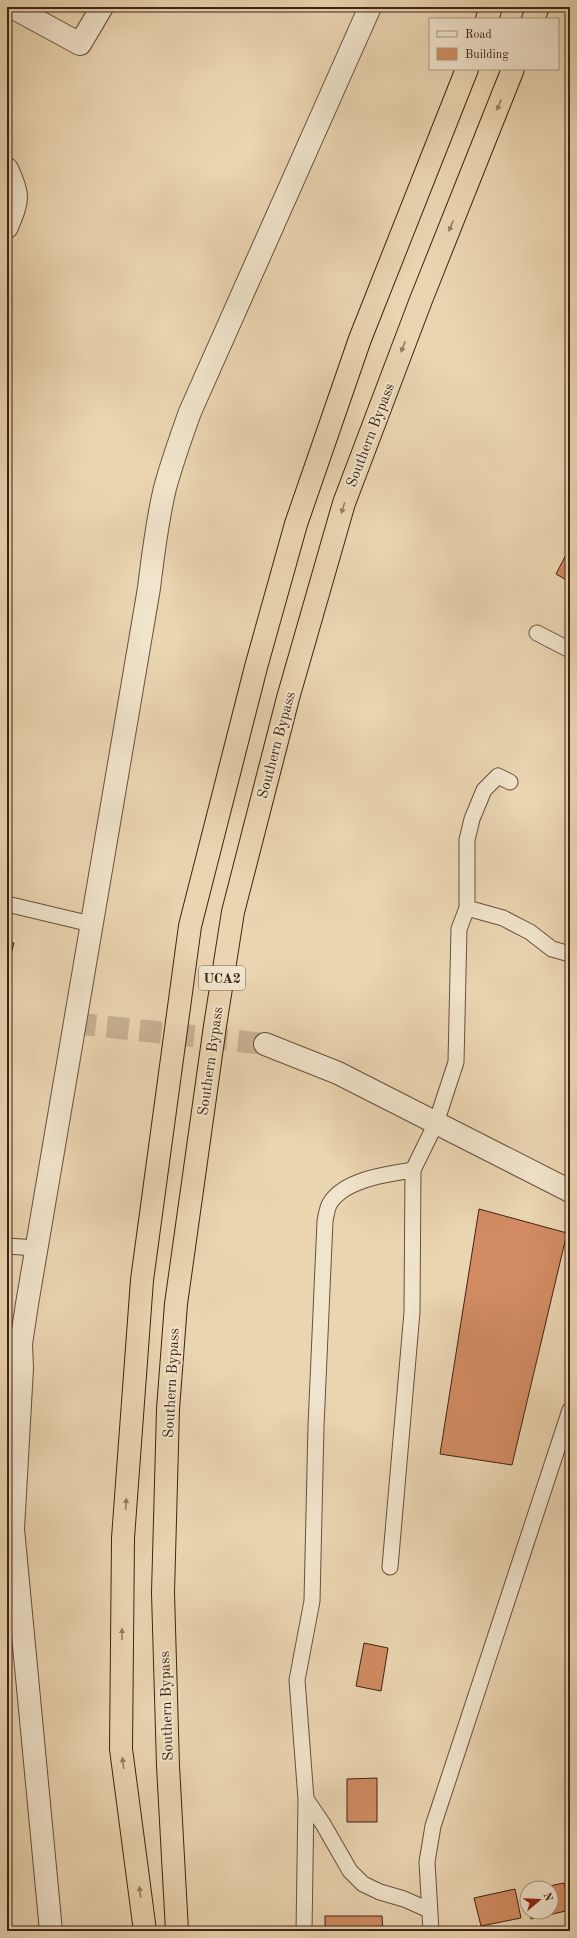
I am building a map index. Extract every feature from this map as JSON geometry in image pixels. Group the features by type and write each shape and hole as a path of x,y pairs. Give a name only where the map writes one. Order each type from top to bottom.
{"highway":[{"path":"487,18 491,7"},
{"path":"533,18 538,7"},
{"name":"UCA2","path":"145,1931 122,1749 123,1538 142,1280 190,926 256,667 296,524 360,338 467,70"},
{"name":"Southern Bypass","path":"177,1931 168,1766 163,1593 168,1409 176,1304 214,1026 233,912 288,698 344,503 421,300 513,70"}],"street":[{"path":"12,7 80,44 102,7"},
{"path":"51,1931 13,1529 22,1368 21,1344 36,1248 149,588 158,525 176,451 190,412 370,7"},
{"path":"7,169 15,185 17,203 7,227"},
{"path":"265,1044 338,1073 570,1191"}],"lane":[{"path":"537,633 570,650"},
{"path":"390,1567 412,1312 413,1170 436,1123 456,1062 459,929 467,908 467,840 472,819 484,790 498,776 510,782"},
{"path":"7,904 91,924"},
{"path":"467,908 503,918 530,932 552,949 570,954"},
{"path":"304,1931 306,1799 298,1680 312,1601 316,1426 325,1221 330,1203 345,1188 377,1177 413,1170"},
{"path":"7,1246 36,1248"},
{"path":"431,1931 427,1862 433,1826 570,1410"},
{"path":"306,1799 323,1824 350,1871 363,1884 380,1892 404,1899 429,1910"}],"building":[{"path":"569,549 570,550 570,582 556,574"},
{"path":"7,941 14,943 7,968"},
{"path":"479,1209 567,1233 512,1465 440,1454"},
{"path":"364,1643 388,1648 381,1691 356,1686"},
{"path":"377,1778 377,1822 347,1822 347,1779"},
{"path":"564,1883 570,1910 559,1913 559,1884"},
{"path":"515,1889 519,1908 519,1918 481,1926 474,1898"},
{"path":"325,1916 382,1916 383,1931 325,1931"}],"tunnel":[{"path":"74,1023 265,1044"}]}
